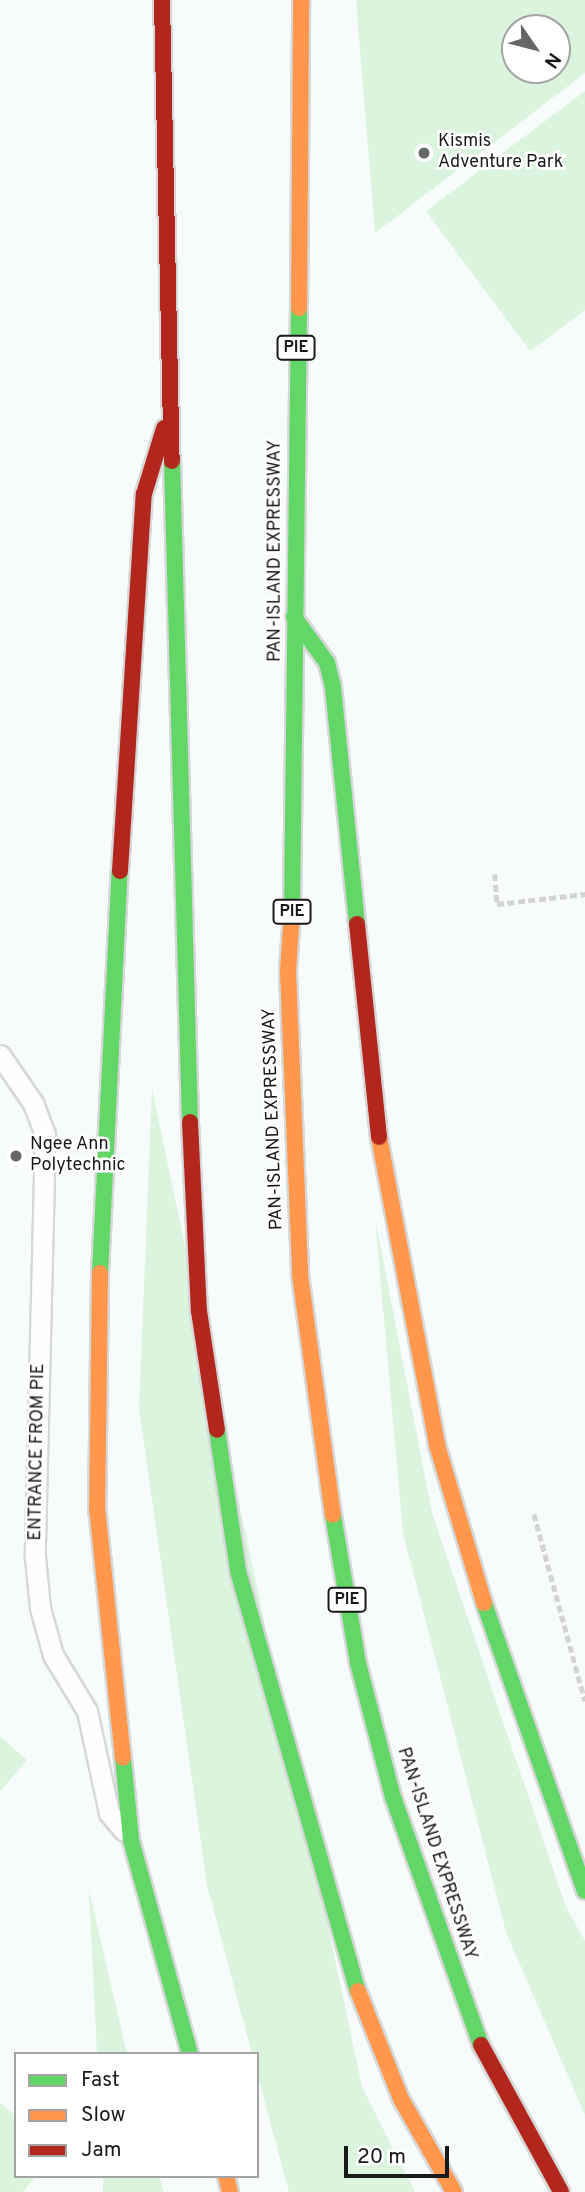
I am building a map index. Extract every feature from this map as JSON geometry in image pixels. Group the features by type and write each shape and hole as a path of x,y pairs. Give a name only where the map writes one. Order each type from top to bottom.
{"highway":[{"path":"162,0 174,403 184,1000 199,1311 238,1571 348,1967 401,2099 454,2192"},
{"name":"PAN-ISLAND EXPRESSWAY","path":"301,0 295,617 296,852 288,971 300,1275 334,1525 358,1662 393,1797 483,2050 561,2192"},
{"path":"174,403 144,495 100,1236 97,1507 131,1840 189,2052"},
{"path":"295,617 327,663 333,687 382,1171 437,1446 508,1683 585,1891"}],"lane":[{"name":"ENTRANCE FROM PIE","path":"0,1055 33,1103 45,1134 35,1557 40,1608 53,1655 87,1711 109,1813 131,1840"}],"path":[{"path":"495,874 497,904 585,894"},
{"path":"534,1514 585,1701"}],"green space":[{"name":"Kismis Adventure Park","path":"356,0 585,0 585,73 571,84 571,14 501,14 501,84 571,84 375,233"},
{"path":"585,91 585,310 530,351 426,211"},
{"path":"152,1089 362,2087 415,2192 289,2192 259,2080 259,2052 252,2052 207,1885 139,1408"},
{"path":"375,1218 432,1513 566,1907 585,1941 585,2115 506,1932 403,1533"},
{"path":"0,1736 27,1760 0,1791"},
{"path":"89,1890 127,2052 97,2052"},
{"path":"0,2103 14,2114 14,2178 34,2178 23,2192 0,2192"},
{"path":"103,2178 160,2178 164,2192 103,2192"}],"traffic: fast":[{"path":"292,912 299,308"},
{"path":"172,461 190,1122"},
{"path":"294,617 327,663 333,687 357,924"},
{"path":"100,1273 120,871"},
{"path":"217,1430 238,1571 358,1991"},
{"path":"333,1515 358,1663 393,1797 481,2045"},
{"path":"484,1603 585,1891"},
{"path":"123,1758 131,1840 189,2052"}],"traffic: slow":[{"path":"299,308 301,0"},
{"path":"292,912 288,971 300,1275 333,1515"},
{"path":"379,1137 437,1445 484,1603"},
{"path":"100,1273 97,1507 123,1758"},
{"path":"358,1991 401,2099 454,2192"},
{"path":"226,2178 230,2192"}],"traffic: jam":[{"path":"162,0 172,461"},
{"path":"120,871 144,494 164,428"},
{"path":"357,924 379,1137"},
{"path":"190,1122 199,1311 217,1430"},
{"path":"481,2045 561,2192"}],"place":[{"name":"Kismis Adventure Park","path":"424,153"},
{"name":"Ngee Ann Polytechnic","path":"16,1156"}]}
